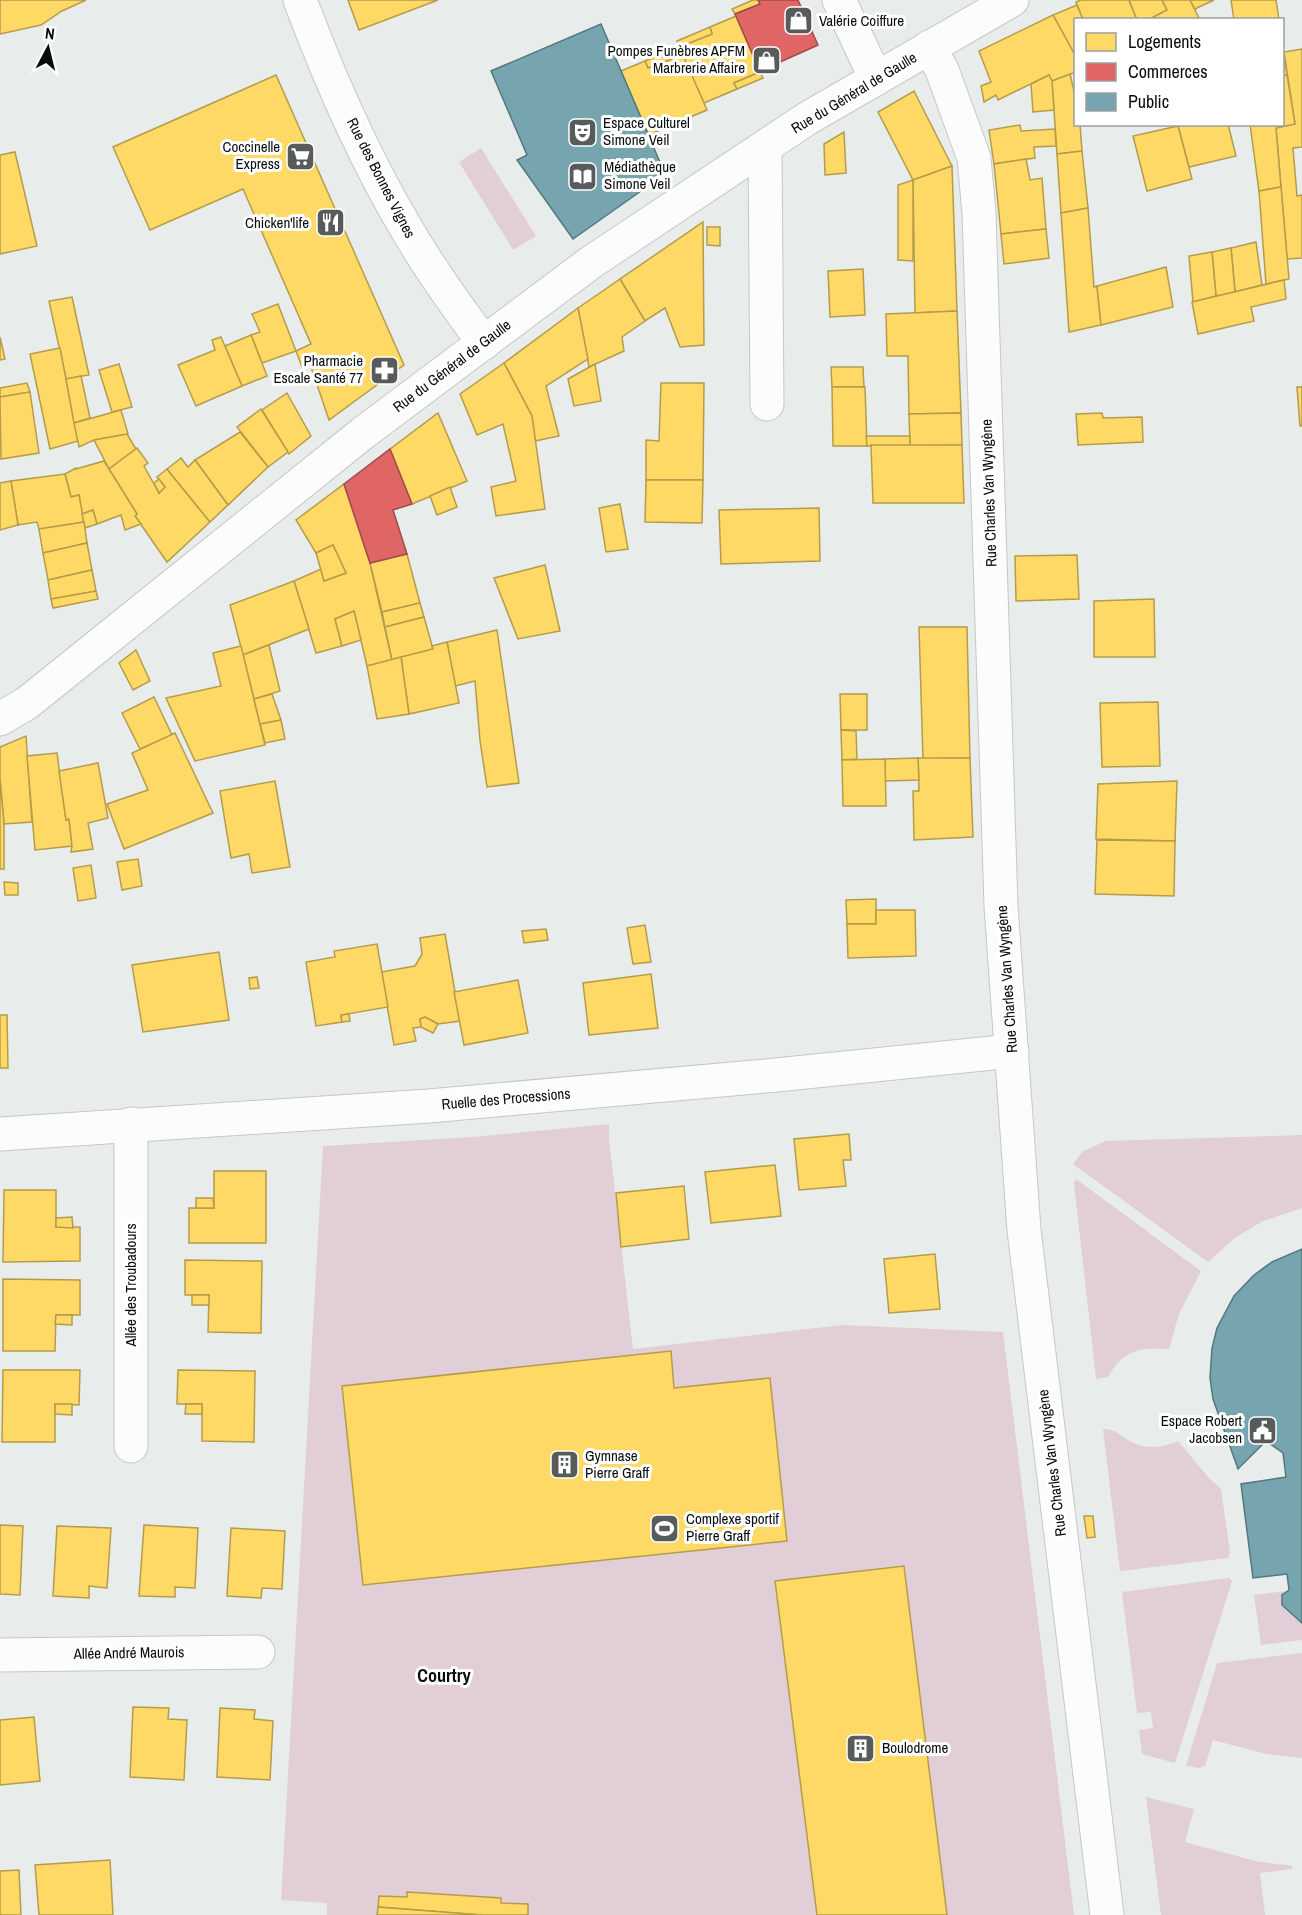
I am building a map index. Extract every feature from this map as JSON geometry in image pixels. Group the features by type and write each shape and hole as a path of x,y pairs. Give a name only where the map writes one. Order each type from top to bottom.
{"street":[{"name":"Rue des Bonnes Vignes","path":"300,0 354,128 386,193 410,235 484,343"},
{"path":"839,0 876,78"},
{"name":"Rue du Général de Gaulle","path":"0,719 27,703 363,433 590,263 765,149 808,118 1012,0"},
{"name":"Rue Charles Van Wyngène","path":"929,47 942,70 974,158 980,213 1001,906 1024,1230 1107,1915"},
{"path":"765,149 767,404"},
{"name":"Ruelle des Processions","path":"0,1134 351,1111 590,1092 1012,1052"},
{"name":"Allée des Troubadours","path":"131,1446 132,1124"},
{"name":"Allée André Maurois","path":"0,1655 258,1652"}],"shaded area":[{"path":"481,148 536,236 513,250 459,162"},
{"name":"Complexe sportif Pierre Graff","path":"609,1124 633,1349 842,1325 1003,1332 1074,1915 327,1915 327,1903 281,1900 323,1146 473,1137"},
{"path":"1302,1135 1302,1208 1263,1221 1236,1237 1208,1262 1073,1164 1083,1151 1106,1141"},
{"path":"1076,1179 1201,1271 1179,1314 1169,1349 1133,1352 1120,1361 1108,1377 1096,1379 1074,1183"},
{"path":"1103,1429 1114,1431 1134,1443 1147,1447 1178,1441 1221,1489 1230,1552 1228,1558 1120,1571"},
{"path":"1229,1578 1232,1581 1175,1763 1142,1754 1139,1730 1153,1728 1151,1712 1137,1713 1122,1592"},
{"path":"1286,1591 1282,1595 1282,1605 1302,1623 1302,1640 1261,1645 1254,1595"},
{"path":"1302,1653 1302,1758 1266,1754 1213,1740 1205,1766 1199,1768 1186,1766 1217,1663"},
{"path":"1146,1797 1194,1809 1185,1842 1255,1861 1292,1866 1292,1869 1260,1873 1265,1915 1161,1915"}],"building: Logements":[{"path":"0,0 86,0 62,11 41,25 0,34"},
{"path":"348,0 438,0 359,30"},
{"path":"758,0 760,4 735,14 732,9"},
{"path":"1081,0 1129,0 1136,18 1082,18 1076,2"},
{"path":"1129,0 1162,0 1167,10 1152,18 1136,18"},
{"path":"1162,0 1190,0 1199,18 1152,18 1167,10"},
{"path":"1190,0 1214,0 1195,9"},
{"path":"1231,0 1276,0 1279,18 1234,18"},
{"path":"1077,5 1082,18 1074,18 1074,53 1053,15"},
{"path":"1053,15 1074,53 1074,73 1052,81 1049,75 998,100 996,95 984,102 981,86 991,82 979,51"},
{"path":"736,16 760,72 734,83 737,89 704,103 679,47 712,34 710,27"},
{"path":"710,27 712,34 679,47 677,41"},
{"path":"679,47 683,55 648,68 645,61"},
{"path":"1302,49 1302,147 1293,148 1297,196 1302,195 1302,258 1287,259 1276,128 1295,124 1284,52"},
{"path":"683,55 707,110 669,126 666,121 646,129 621,71 645,61 648,68"},
{"path":"1284,56 1287,75 1284,76"},
{"path":"760,72 763,78 737,89 734,83"},
{"path":"1070,74 1074,91 1074,126 1080,126 1082,151 1057,154 1052,81"},
{"path":"276,75 404,365 329,420 310,364 302,367 296,351 311,344 243,189 150,230 113,147"},
{"path":"1049,75 1052,81 1054,110 1033,112 1031,84"},
{"path":"1287,75 1295,124 1276,128 1281,187 1259,191 1250,126 1284,126 1284,76"},
{"path":"914,91 952,166 913,180 878,112"},
{"path":"666,121 669,126 649,135 646,129"},
{"path":"1020,125 1021,131 1055,129 1056,146 1034,147 1035,158 994,164 989,130"},
{"path":"1178,126 1228,126 1236,156 1189,167"},
{"path":"1178,126 1192,179 1147,191 1133,136"},
{"path":"844,132 846,173 825,175 824,144"},
{"path":"1082,151 1088,208 1061,213 1057,154"},
{"path":"15,152 37,246 0,254 0,155"},
{"path":"1026,159 1030,180 1042,178 1046,229 1001,234 994,164"},
{"path":"952,166 957,311 915,313 913,180"},
{"path":"913,180 913,261 898,260 898,185"},
{"path":"1281,187 1289,279 1266,284 1259,191"},
{"path":"1088,208 1094,287 1097,286 1101,325 1069,332 1061,213"},
{"path":"703,222 704,345 680,347 665,308 645,321 620,279"},
{"path":"707,227 720,227 720,246 707,245"},
{"path":"1046,229 1049,258 1004,264 1001,234"},
{"path":"1256,242 1262,285 1235,292 1231,248"},
{"path":"1231,248 1235,292 1216,296 1212,252"},
{"path":"1212,252 1216,296 1193,302 1189,256"},
{"path":"1166,267 1173,307 1101,325 1097,286"},
{"path":"863,269 865,315 830,317 828,271"},
{"path":"620,279 645,321 622,337 624,351 589,367 578,308"},
{"path":"1284,280 1286,299 1251,307 1254,321 1198,334 1192,302"},
{"path":"72,297 89,375 66,379 49,301"},
{"path":"278,304 296,351 262,363 251,335 260,332 252,314"},
{"path":"578,308 588,359 546,386 559,436 535,441 532,416 504,363"},
{"path":"957,311 961,413 909,414 908,356 887,356 886,314"},
{"path":"251,335 267,376 242,386 225,346"},
{"path":"0,337 5,359 0,360"},
{"path":"221,337 242,386 196,406 178,365 215,350 212,340"},
{"path":"60,348 78,441 50,449 30,354"},
{"path":"504,363 532,416 545,509 496,516 491,487 516,481 503,424 477,435 460,394"},
{"path":"119,364 132,407 112,412 99,370"},
{"path":"595,364 601,401 574,406 568,379"},
{"path":"831,367 863,367 864,387 832,387"},
{"path":"81,376 90,418 74,423 66,379"},
{"path":"27,383 30,392 0,397 0,388"},
{"path":"661,383 704,383 703,480 646,480 646,440 659,441"},
{"path":"832,387 865,387 867,446 833,446"},
{"path":"1297,387 1302,387 1302,426 1300,426"},
{"path":"30,392 39,453 1,459 0,397"},
{"path":"287,393 311,436 289,454 262,410"},
{"path":"261,409 288,452 268,467 237,427"},
{"path":"121,410 128,434 94,440 79,447 74,423"},
{"path":"438,413 467,481 412,504 390,449"},
{"path":"961,413 962,445 910,446 909,414"},
{"path":"1102,413 1103,418 1142,417 1143,442 1078,445 1076,414"},
{"path":"240,432 268,467 228,505 195,460"},
{"path":"127,434 136,449 109,469 94,440"},
{"path":"866,436 910,436 910,446 867,446"},
{"path":"871,445 962,445 964,503 873,503"},
{"path":"137,448 148,463 144,466 159,493 165,487 157,477 167,469 210,522 167,562 135,516 137,514 109,469"},
{"path":"181,458 188,467 195,460 228,505 210,522 167,469"},
{"path":"104,461 141,524 125,530 121,515 97,524 93,510 82,514 79,495 71,497 65,474 76,468"},
{"path":"65,474 71,497 79,495 84,522 39,529 37,522 18,525 11,481"},
{"path":"159,479 165,487 159,493 154,483"},
{"path":"646,480 703,480 702,523 645,522"},
{"path":"11,481 18,525 0,530 0,483"},
{"path":"344,484 370,563 392,660 367,666 354,611 335,619 342,646 316,653 294,581 321,569 324,581 346,573 333,545 316,553 296,520"},
{"path":"450,487 457,507 437,515 430,496"},
{"path":"620,504 628,549 606,552 599,508"},
{"path":"819,508 820,561 721,564 719,510"},
{"path":"93,510 97,524 85,528 82,514"},
{"path":"84,522 87,543 43,553 39,529"},
{"path":"87,543 92,570 48,580 43,553"},
{"path":"333,545 346,573 324,581 316,553"},
{"path":"407,554 420,603 382,612 370,563"},
{"path":"1077,555 1079,599 1016,601 1015,556"},
{"path":"545,565 560,631 518,639 494,578"},
{"path":"92,570 96,591 51,599 48,580"},
{"path":"294,581 309,629 243,655 230,605"},
{"path":"96,591 98,599 53,608 51,599"},
{"path":"1154,599 1155,657 1094,657 1094,601"},
{"path":"420,603 424,617 385,627 382,612"},
{"path":"354,611 361,640 342,646 335,619"},
{"path":"424,617 433,649 392,660 385,627"},
{"path":"919,627 967,627 970,758 923,759"},
{"path":"497,630 519,783 487,787 475,681 455,686 447,642"},
{"path":"447,642 459,703 409,714 401,657 433,649 432,646"},
{"path":"269,645 280,691 254,699 243,655"},
{"path":"241,646 265,745 195,761 166,698 221,686 213,653"},
{"path":"136,650 150,681 133,690 119,663"},
{"path":"401,657 409,714 377,719 367,666"},
{"path":"272,694 281,720 260,724 254,699"},
{"path":"840,694 867,694 867,730 841,730"},
{"path":"154,697 172,735 140,749 122,713"},
{"path":"1158,702 1160,766 1102,767 1100,703"},
{"path":"281,720 285,739 265,743 260,724"},
{"path":"841,730 856,731 857,759 842,760"},
{"path":"175,733 213,813 124,849 107,804 148,790 132,753"},
{"path":"26,736 32,822 4,824 0,747"},
{"path":"57,753 72,846 35,850 27,756"},
{"path":"918,758 970,758 973,837 914,840 913,791 919,791"},
{"path":"918,758 919,780 885,781 885,759"},
{"path":"885,759 886,806 843,806 842,760"},
{"path":"98,763 108,818 88,823 93,849 71,852 69,819 66,820 59,771"},
{"path":"0,779 4,824 4,869 0,869"},
{"path":"275,781 290,867 252,873 249,854 231,858 220,791"},
{"path":"1177,781 1175,841 1096,839 1098,784"},
{"path":"1097,840 1175,841 1174,896 1095,894"},
{"path":"138,859 142,886 122,890 117,862"},
{"path":"91,865 96,898 78,901 73,868"},
{"path":"4,882 18,883 18,895 5,895"},
{"path":"876,899 876,924 847,924 846,900"},
{"path":"876,910 915,910 916,956 848,958 847,924 876,924"},
{"path":"645,925 651,962 633,964 627,928"},
{"path":"546,929 548,940 524,943 522,931"},
{"path":"445,934 460,1021 438,1024 425,1017 420,1019 421,1027 413,1028 416,1041 394,1045 381,972 415,966 422,954 420,938"},
{"path":"377,944 388,1007 341,1015 342,1022 316,1026 306,962 335,957 334,951"},
{"path":"219,952 229,1020 143,1032 132,965"},
{"path":"651,974 658,1028 589,1035 583,983"},
{"path":"257,977 259,988 250,989 249,978"},
{"path":"518,980 528,1033 464,1045 454,992"},
{"path":"349,1014 350,1021 342,1022 341,1015"},
{"path":"0,1015 7,1015 8,1068 0,1068"},
{"path":"425,1017 438,1024 433,1033 421,1027 420,1019"},
{"path":"849,1134 851,1160 843,1160 846,1186 799,1190 794,1139"},
{"path":"775,1165 781,1216 711,1223 705,1172"},
{"path":"214,1171 266,1171 266,1243 189,1243 189,1208 214,1208"},
{"path":"684,1186 689,1239 621,1247 616,1193"},
{"path":"4,1190 56,1190 56,1227 80,1227 80,1261 3,1262"},
{"path":"196,1198 213,1198 214,1208 196,1208"},
{"path":"72,1217 73,1228 56,1227 56,1218"},
{"path":"935,1254 940,1309 889,1313 884,1259"},
{"path":"185,1260 262,1261 261,1333 208,1332 209,1295 185,1295"},
{"path":"3,1279 80,1280 80,1315 56,1315 55,1351 3,1351"},
{"path":"192,1295 209,1295 209,1305 192,1305"},
{"path":"56,1315 72,1315 72,1325 55,1324"},
{"name":"Gymnase Pierre Graff","path":"671,1351 674,1388 770,1378 787,1541 363,1585 342,1386"},
{"path":"3,1370 80,1370 79,1405 55,1404 55,1442 2,1442"},
{"path":"178,1370 255,1371 254,1442 202,1441 202,1404 177,1404"},
{"path":"55,1404 72,1404 72,1415 55,1414"},
{"path":"186,1404 202,1404 202,1414 185,1414"},
{"path":"1084,1516 1093,1516 1095,1537 1087,1538"},
{"path":"0,1525 23,1526 20,1595 0,1594"},
{"path":"144,1525 198,1528 195,1588 175,1587 175,1597 139,1596"},
{"path":"57,1526 111,1528 107,1588 89,1586 89,1598 53,1596"},
{"path":"231,1528 285,1531 282,1589 262,1588 261,1598 227,1596"},
{"name":"Boulodrome","path":"904,1566 947,1915 817,1915 775,1581"},
{"path":"133,1707 169,1708 168,1719 187,1720 184,1780 130,1777"},
{"path":"220,1708 255,1710 254,1719 273,1721 270,1780 217,1777"},
{"path":"34,1717 40,1781 0,1785 0,1720"},
{"path":"110,1860 113,1915 39,1915 35,1865"},
{"path":"19,1870 21,1915 0,1915 0,1871"},
{"path":"407,1892 501,1898 501,1903 528,1904 528,1915 481,1915 378,1907 379,1896 407,1897"},
{"path":"378,1907 481,1915 377,1915"}],"building: Commerces":[{"path":"758,0 798,0 818,45 760,71 735,14 760,4"},
{"path":"390,449 412,504 393,510 407,554 370,563 344,484"}],"building: Public":[{"name":"Espace Culturel Simone Veil","path":"601,24 665,174 573,239 517,160 527,155 491,71"},
{"name":"Espace Robert Jacobsen","path":"1302,1249 1302,1623 1282,1605 1282,1595 1289,1590 1287,1574 1253,1578 1241,1484 1286,1477 1283,1453 1266,1441 1238,1469 1213,1399 1210,1378 1212,1348 1217,1328 1234,1296 1254,1275 1272,1262"}],"place":[{"name":"Valérie Coiffure","path":"798,21"},
{"name":"Pompes Funèbres APFM Marbrerie Affaire","path":"766,60"},
{"name":"Espace Culturel Simone Veil","path":"582,132"},
{"name":"Coccinelle Express","path":"301,156"},
{"name":"Médiathèque Simone Veil","path":"583,176"},
{"name":"Chicken'life","path":"330,223"},
{"name":"Pharmacie Escale Santé 77","path":"384,370"},
{"name":"Espace Robert Jacobsen","path":"1263,1430"},
{"name":"Gymnase Pierre Graff","path":"564,1465"},
{"name":"Complexe sportif Pierre Graff","path":"665,1528"},
{"name":"Boulodrome","path":"861,1748"}],"district":[{"name":"Courtry","path":"444,1676"}]}
